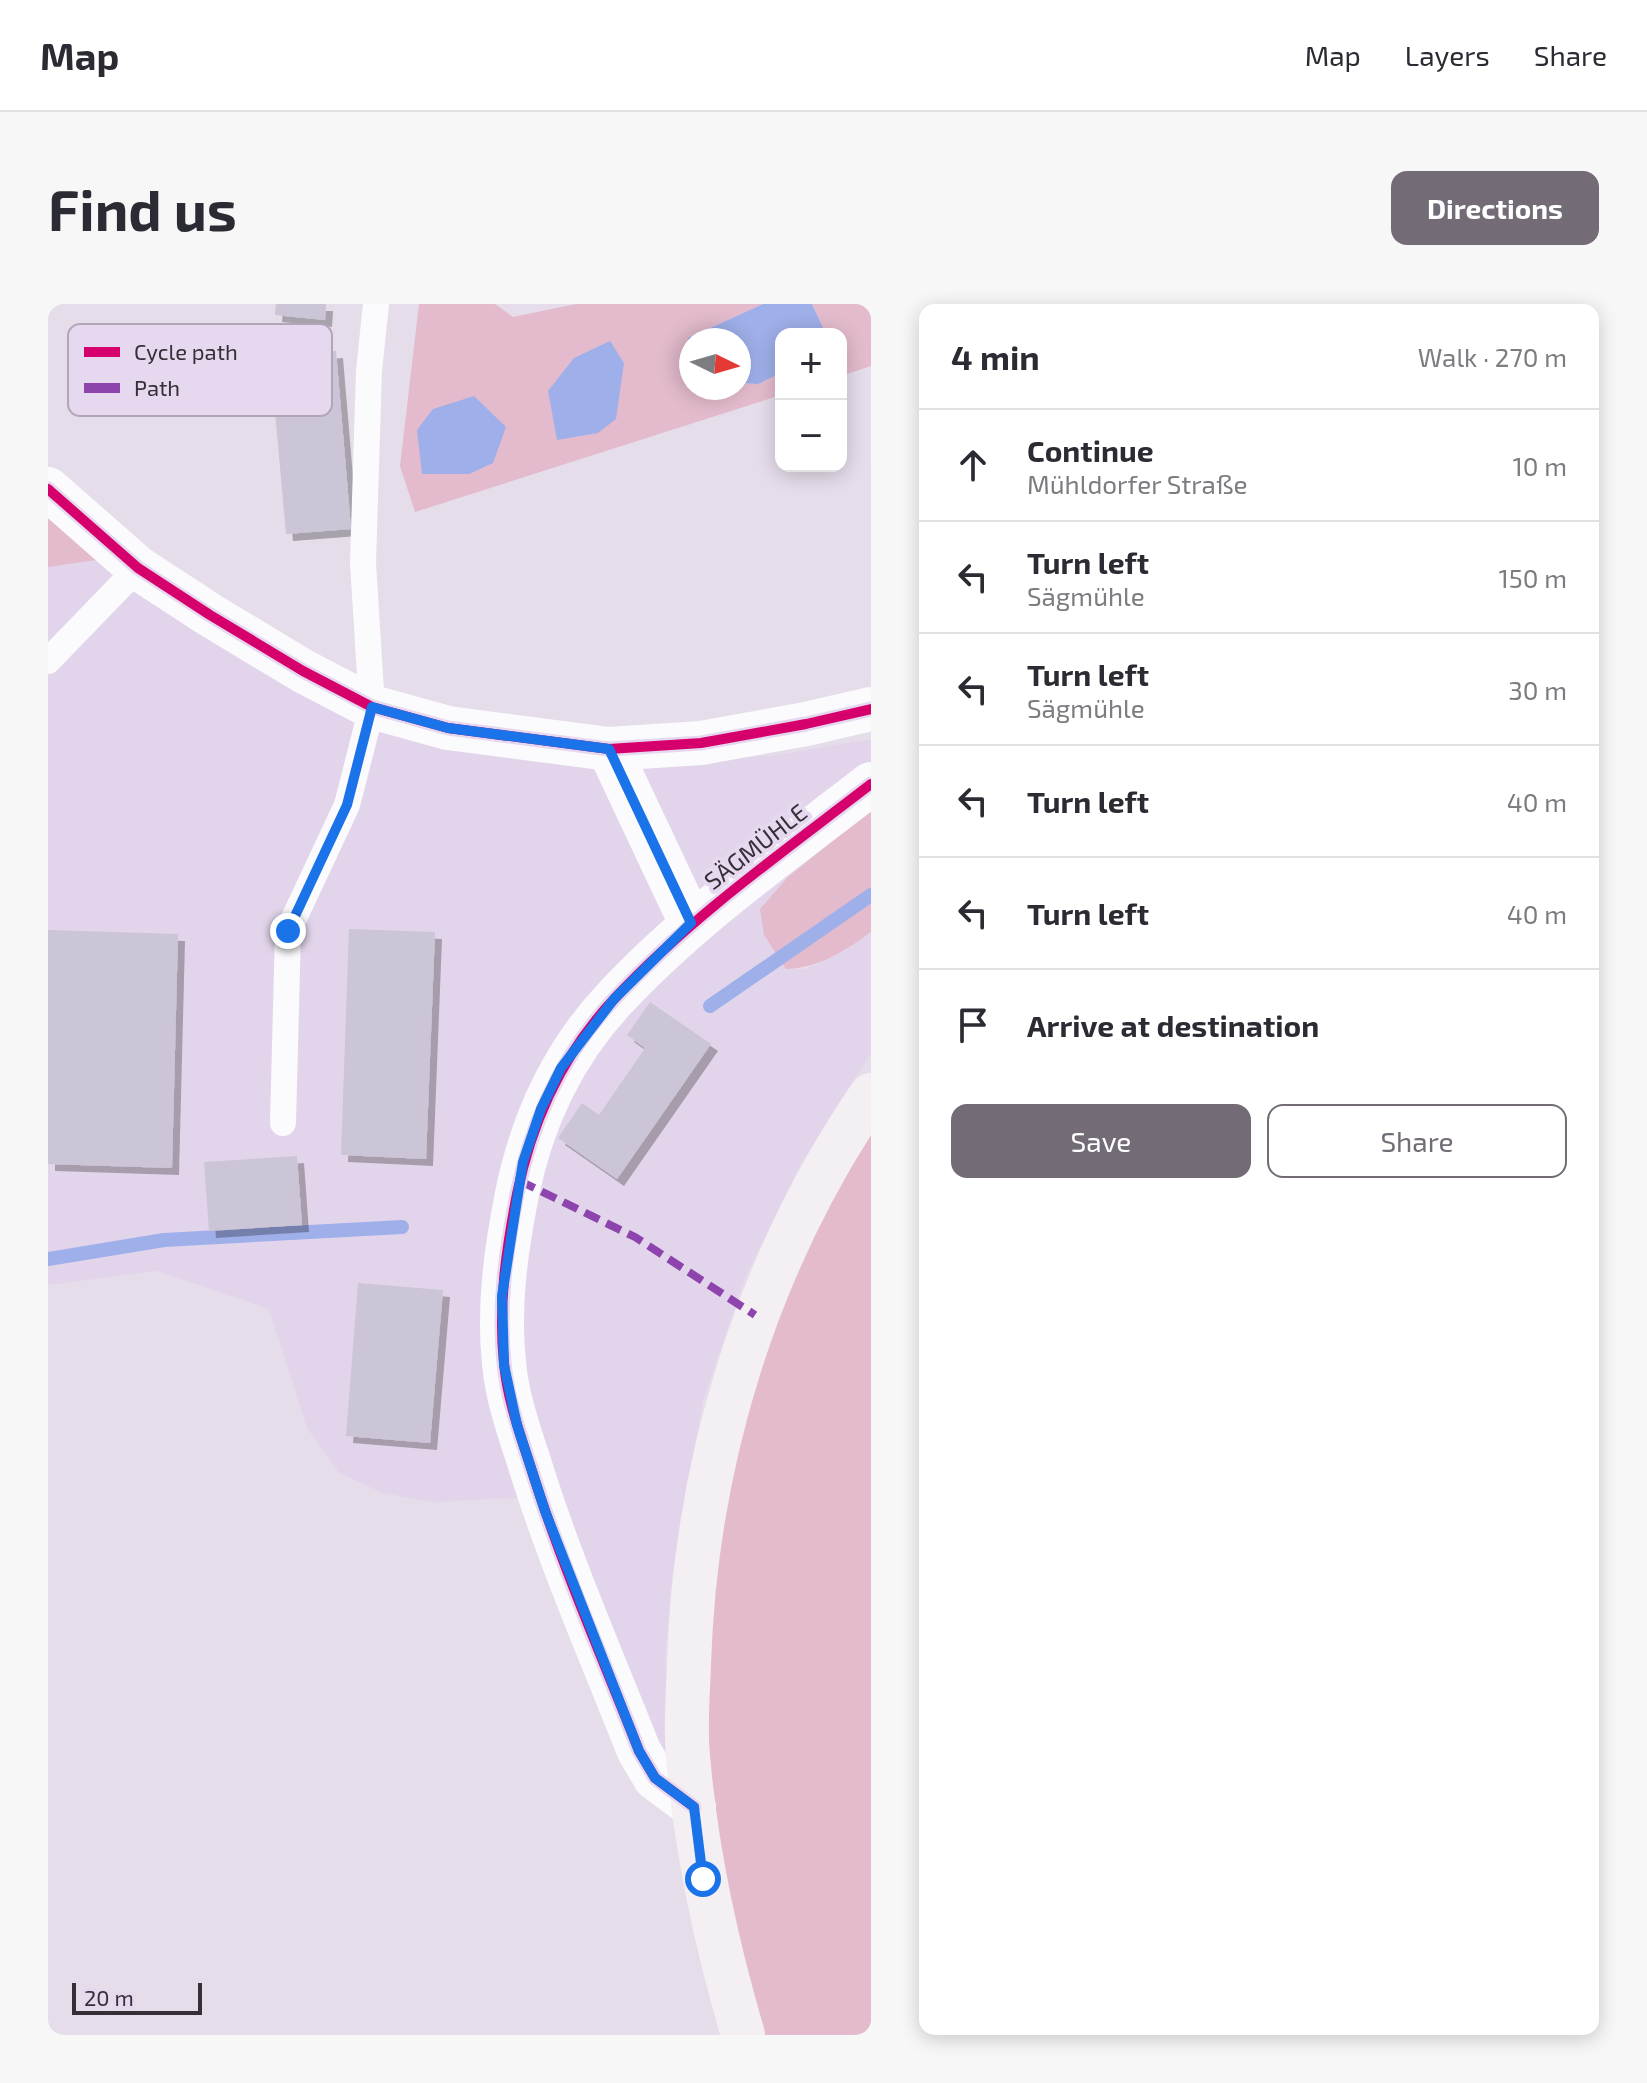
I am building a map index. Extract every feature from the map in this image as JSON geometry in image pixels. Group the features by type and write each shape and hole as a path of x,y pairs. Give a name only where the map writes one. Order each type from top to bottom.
{"street":[{"path":"48,489 138,568 250,639 372,707 448,728 609,749 701,743 871,709"},
{"name":"SÄGMÜHLE","path":"609,749 691,923"},
{"name":"SÄGMÜHLE","path":"694,1807 655,1778 639,1751 545,1511 517,1425 504,1365 502,1296 523,1162 541,1109 561,1068 614,999 691,923 871,784"},
{"path":"743,2035 716,1941 703,1879 687,1753 690,1609 712,1470 751,1327 773,1271 811,1196 871,1095"}],"lane":[{"path":"283,1123 288,931 347,805 372,707 363,563 369,371 376,304"},
{"path":"48,661 138,568"}],"shaded area":[{"path":"419,304 495,304 513,317 576,304 763,304 710,328 679,328 679,400 751,400 751,384 758,384 775,376 775,397 415,512 400,466"},
{"path":"812,304 871,304 871,366 847,374 847,328 823,328"},
{"path":"48,516 97,560 48,567"},
{"path":"97,560 300,690 685,762 777,755 871,739 871,810 786,969 806,969 843,952 871,932 871,1053 800,1165 745,1278 703,1401 672,1576 665,1656 670,1765 530,1497 433,1502 383,1493 339,1473 307,1428 269,1309 157,1271 48,1285 48,567"},
{"path":"871,810 871,932 821,962 786,969 764,935 760,909 788,877"},
{"path":"871,1133 871,2035 764,2035 726,1892 711,1805 706,1704 712,1602 739,1452 778,1312 807,1243"}],"water":[{"path":"763,304 812,304 823,328 775,328 775,376 758,384 751,384 751,328 710,328"},
{"path":"610,341 624,363 616,419 598,433 557,440 548,391 574,358"},
{"path":"474,396 506,427 493,463 469,474 422,474 417,430 433,409"}],"building":[{"path":"276,304 326,304 325,320 275,315"},
{"path":"332,351 336,351 351,529 286,534 275,416 332,416"},
{"path":"349,929 435,932 426,1159 341,1155"},
{"path":"48,930 178,934 172,1168 48,1164"},
{"path":"650,1002 711,1044 617,1179 558,1138 582,1103 599,1115 645,1048 627,1035"},
{"path":"297,1156 302,1225 209,1231 204,1162"},
{"path":"358,1283 443,1290 430,1443 346,1436"}],"waterway":[{"path":"710,1006 871,895"},
{"path":"48,1259 164,1240 402,1227"}],"marked path":[{"path":"520,1181 635,1237 755,1315"}],"cycle path":[{"path":"48,489 138,568 303,671 372,707 448,728 609,749 701,743 871,709"},
{"path":"694,1807 655,1778 639,1751 569,1575 518,1429 508,1389 502,1342 504,1278 513,1215 523,1167 541,1114 565,1064 597,1019 645,967 707,912 871,784"}],"route":[{"path":"288,931 347,805 372,707 448,728 609,749 691,923 614,999 561,1068 541,1109 523,1162 502,1296 504,1365 517,1425 545,1511 639,1751 655,1778 694,1807 703,1879"}]}
